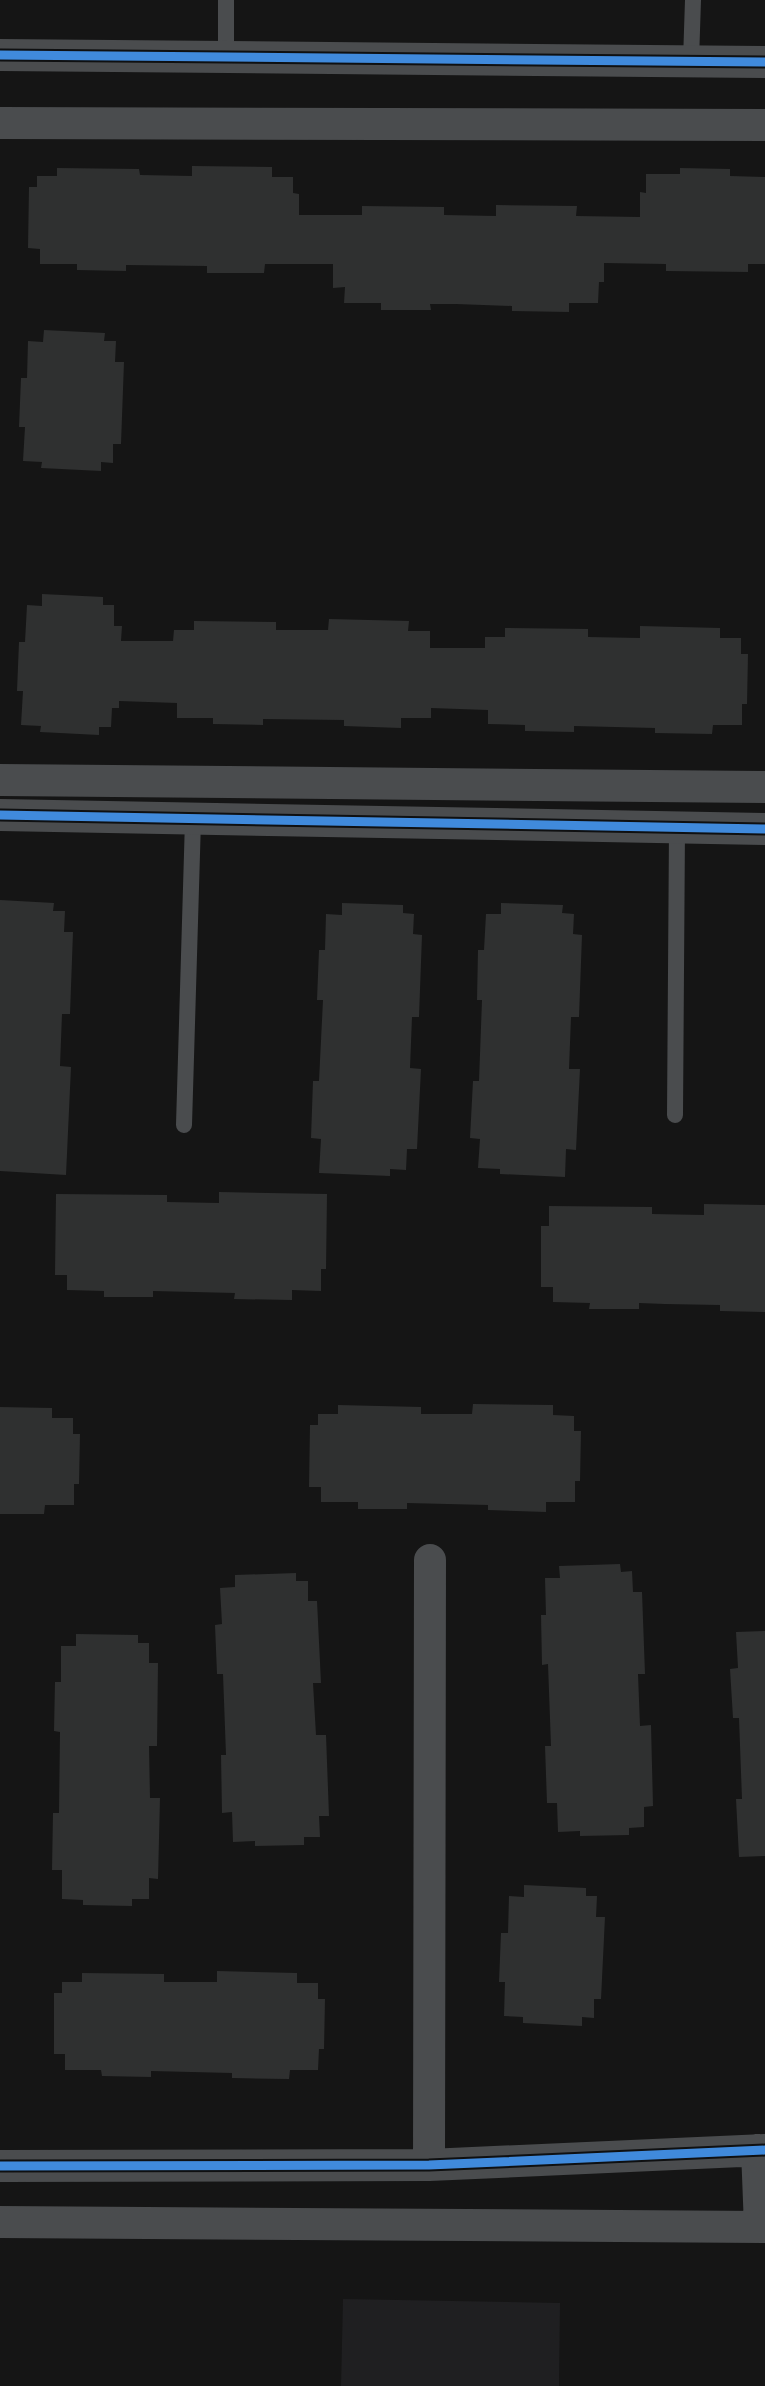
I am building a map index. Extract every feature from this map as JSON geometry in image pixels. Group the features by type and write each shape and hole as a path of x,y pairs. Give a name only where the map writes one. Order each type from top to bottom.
{"street":[{"path":"0,55 765,62"},
{"path":"0,123 765,125"},
{"path":"0,779 765,787"},
{"path":"0,815 765,829"},
{"path":"429,2165 430,1560"},
{"path":"0,2166 429,2165 761,2150 762,2227 0,2222"}],"lane":[{"path":"226,0 226,57"},
{"path":"691,61 693,0"},
{"path":"184,1125 193,820"},
{"path":"675,1115 677,828"}],"shaded area":[{"path":"343,2299 560,2303 559,2386 341,2386"}],"building":[{"path":"192,166 272,167 272,177 293,177 293,193 299,194 299,215 362,215 362,206 444,207 444,215 496,216 496,205 577,206 576,216 640,217 640,192 646,193 646,174 680,174 680,168 730,169 730,176 765,177 765,264 748,264 748,272 666,271 666,264 604,263 604,282 599,282 598,303 569,303 569,312 512,311 512,306 456,304 430,304 431,310 381,310 381,303 344,303 345,287 333,288 333,264 265,264 264,273 207,273 207,266 126,265 126,271 77,270 77,264 40,264 40,249 28,248 29,187 37,187 37,176 57,176 57,168 139,169 140,175 192,176"},
{"path":"44,330 105,333 104,341 116,341 115,362 124,362 121,444 113,444 113,463 101,462 101,471 41,468 42,462 23,461 25,427 19,427 21,378 27,378 28,341 43,342"},
{"path":"42,594 103,597 103,605 114,605 114,626 122,626 121,641 173,641 174,630 194,630 194,621 276,622 276,630 328,630 329,619 409,621 408,631 430,631 430,648 485,648 485,637 505,637 505,628 588,629 588,637 640,638 640,626 720,628 720,638 741,638 741,654 748,654 747,704 742,704 742,725 713,725 712,734 655,733 655,728 574,726 574,732 525,731 525,725 488,724 488,710 431,708 431,718 401,718 401,728 344,726 344,720 263,719 263,725 213,724 213,718 177,718 177,703 119,701 119,708 112,708 111,727 99,727 99,735 40,732 41,726 21,725 23,691 17,691 19,642 25,642 27,605 42,606"},
{"path":"0,900 54,903 53,911 65,911 64,932 73,932 70,1014 62,1014 60,1066 71,1067 66,1175 0,1171"},
{"path":"342,903 403,905 403,913 414,914 413,934 422,935 419,1017 412,1017 410,1068 421,1069 417,1149 407,1149 406,1170 390,1169 390,1176 319,1173 321,1139 311,1138 313,1081 319,1081 323,1000 317,1000 319,950 325,950 326,914 342,915"},
{"path":"501,903 563,905 562,913 574,914 573,934 582,935 579,1017 571,1017 569,1069 580,1069 576,1150 566,1149 565,1177 500,1174 500,1169 478,1168 480,1139 470,1138 473,1081 479,1081 482,1000 477,1000 478,950 484,950 486,914 501,914"},
{"path":"219,1192 327,1194 326,1269 321,1269 321,1291 292,1290 292,1300 234,1299 235,1293 153,1291 153,1297 104,1297 104,1291 67,1290 67,1275 55,1275 56,1194 167,1195 167,1202 219,1203"},
{"path":"704,1204 765,1205 765,1312 720,1311 720,1305 639,1303 639,1309 589,1309 590,1303 553,1302 553,1287 541,1287 541,1226 549,1226 549,1206 652,1207 652,1214 704,1215"},
{"path":"473,1404 553,1405 553,1415 574,1416 574,1431 581,1431 580,1481 575,1481 575,1502 546,1502 546,1512 488,1510 488,1505 407,1503 407,1509 358,1509 358,1502 321,1502 321,1487 309,1487 310,1425 318,1425 318,1414 338,1414 338,1405 421,1407 421,1414 472,1414"},
{"path":"0,1407 52,1408 52,1418 73,1418 73,1434 80,1434 79,1484 74,1484 74,1505 45,1505 44,1514 0,1514"},
{"path":"620,1564 621,1572 632,1571 633,1592 642,1592 645,1674 638,1674 640,1726 651,1725 653,1806 644,1807 644,1827 629,1828 629,1835 580,1836 580,1831 558,1832 557,1803 547,1803 545,1746 551,1746 548,1664 542,1665 541,1615 546,1615 545,1578 560,1578 559,1566"},
{"path":"296,1573 296,1581 308,1581 308,1601 317,1601 321,1683 313,1683 316,1735 326,1735 329,1816 319,1816 320,1837 304,1837 304,1845 255,1846 255,1841 233,1842 232,1812 222,1813 221,1755 226,1755 223,1674 217,1674 215,1625 222,1624 220,1588 235,1587 235,1575"},
{"path":"765,1631 765,1856 739,1857 736,1799 742,1799 739,1718 733,1718 730,1669 738,1668 736,1632"},
{"path":"76,1634 138,1635 138,1643 149,1643 149,1663 158,1663 157,1746 149,1746 150,1798 160,1798 158,1879 149,1878 149,1899 132,1899 132,1906 83,1905 83,1900 62,1899 62,1870 52,1870 53,1813 59,1813 60,1732 54,1731 55,1682 61,1682 61,1646 76,1646"},
{"path":"524,1885 586,1888 586,1896 597,1896 596,1917 605,1917 601,1999 594,1999 594,2018 582,2017 582,2026 523,2023 523,2017 504,2016 505,1982 499,1982 501,1933 508,1933 509,1896 524,1897"},
{"path":"217,1971 297,1973 297,1983 318,1983 318,1999 325,1999 324,2049 319,2049 318,2070 290,2070 289,2079 232,2078 232,2073 151,2071 151,2077 102,2076 101,2070 65,2070 65,2054 54,2054 54,1993 62,1993 62,1982 82,1982 82,1973 164,1974 164,1982 217,1982"}],"cycle path":[{"path":"0,55 765,62"},
{"path":"0,815 765,829"},
{"path":"0,2166 429,2165 765,2150"}]}
